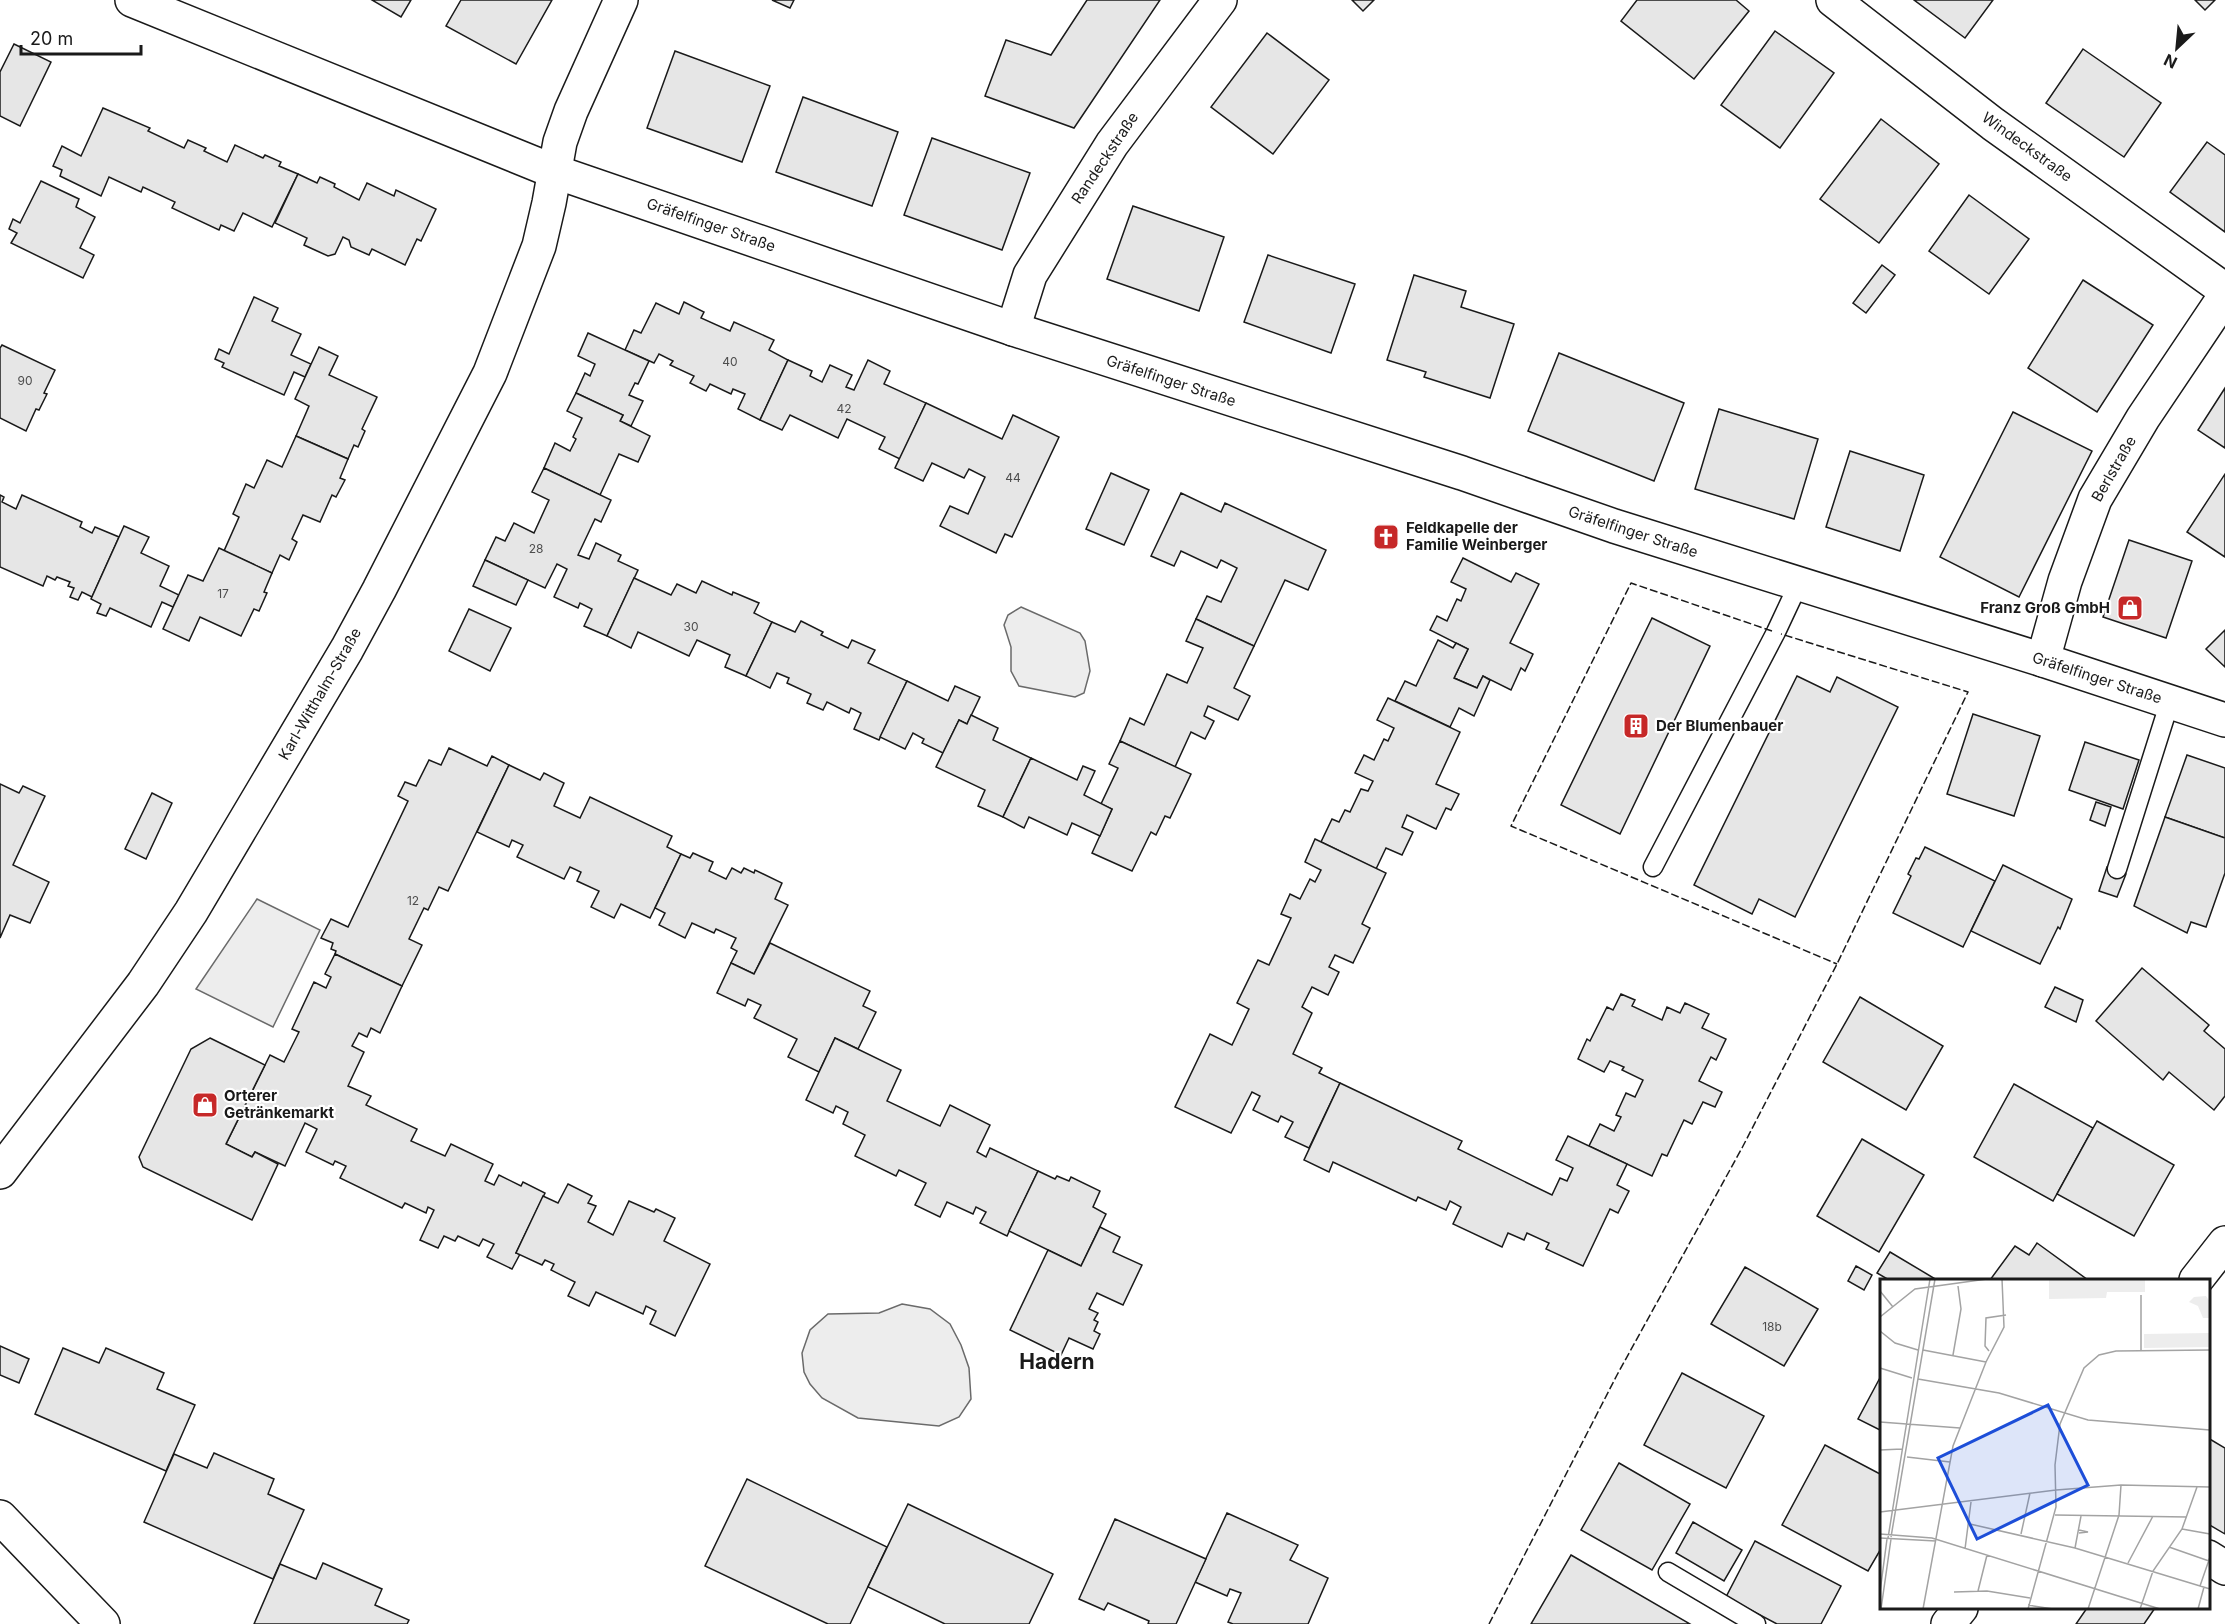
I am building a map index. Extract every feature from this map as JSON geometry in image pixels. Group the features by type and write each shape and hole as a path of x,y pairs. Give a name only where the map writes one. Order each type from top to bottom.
{"street":[{"name":"Gräfelfinger Straße","path":"132,0 554,171 1013,329 1462,473 1614,526 2043,660 2225,720"},
{"name":"Karl-Witthalm-Straße","path":"0,1172 143,984 191,912 347,649 490,373 539,246 560,142 571,111 621,0"},
{"name":"Randeckstraße","path":"1013,329 1029,275 1112,144 1220,0"},
{"name":"Windeckstraße","path":"1833,0 1994,124 2225,290"},
{"name":"Berlstraße","path":"2043,660 2065,580 2095,499 2143,418 2225,296"},
{"path":"2198,1279 2225,1243"},
{"path":"0,1517 103,1624"},
{"path":"2210,1558 2225,1568"},
{"path":"1948,1624 1960,1609"}],"lane":[{"path":"1653,867 1798,585"},
{"path":"2117,869 2170,701"},
{"path":"1668,1572 1756,1624"}],"shaded area":[{"path":"1021,607 1080,633 1085,641 1090,671 1084,693 1075,697 1019,686 1011,671 1011,647 1004,625 1008,615"},
{"path":"257,899 320,930 273,1027 196,989"},
{"path":"902,1304 930,1309 950,1324 969,1368 971,1399 959,1417 939,1426 858,1418 822,1398 810,1384 804,1372 802,1353 810,1330 828,1314 879,1313"}],"building":[{"path":"372,0 411,0 401,17"},
{"path":"461,0 552,0 516,64 446,26"},
{"path":"772,0 794,0 790,8"},
{"path":"1087,0 1160,0 1074,128 985,96 1006,40 1051,55"},
{"path":"1352,0 1374,0 1363,11"},
{"path":"1637,0 1736,0 1749,11 1694,79 1621,21"},
{"path":"1914,0 1993,0 1965,38"},
{"path":"2195,0 2215,0 2205,10"},
{"path":"1775,31 1834,73 1780,148 1721,105"},
{"path":"1267,33 1329,80 1273,154 1211,107"},
{"path":"14,44 51,62 20,126 0,116 0,72"},
{"path":"2083,49 2161,103 2124,157 2046,103"},
{"path":"675,51 770,86 742,162 647,128"},
{"path":"803,97 898,132 872,206 776,172"},
{"path":"103,108 150,128 148,131 184,148 188,140 206,148 204,151 227,162 235,145 263,158 265,155 281,162 279,166 298,174 272,227 243,213 234,231 221,225 219,230 172,208 175,202 143,187 141,192 109,177 101,196 60,176 62,170 53,166 62,146 81,156"},
{"path":"1881,119 1939,164 1879,243 1820,199"},
{"path":"932,138 1030,173 1002,250 904,215"},
{"path":"2207,142 2225,155 2225,232 2170,192"},
{"path":"298,174 317,183 320,177 359,200 367,183 394,196 396,190 436,209 421,241 417,239 405,265 372,249 369,255 351,247 349,240 343,237 335,254 328,256 304,245 307,238 275,223"},
{"path":"41,181 79,199 76,207 95,217 80,248 94,255 83,278 11,243 17,233 9,229 13,219 20,223"},
{"path":"1969,195 2029,239 1989,294 1929,251"},
{"path":"1133,206 1224,237 1199,311 1107,279"},
{"path":"1268,255 1355,284 1331,353 1244,322"},
{"path":"1882,265 1895,275 1866,313 1853,303"},
{"path":"1414,275 1466,291 1461,307 1514,324 1490,398 1424,377 1426,372 1387,360"},
{"path":"2083,280 2153,325 2097,412 2028,368"},
{"path":"254,297 278,308 272,321 301,334 291,355 311,364 305,377 294,372 284,395 222,367 224,363 215,359 219,349 229,354"},
{"path":"684,302 704,312 701,318 730,331 734,322 774,340 769,350 788,360 760,420 738,409 745,394 733,389 731,394 710,384 706,391 690,383 694,376 670,365 673,361 659,354 654,363 625,350 634,330 641,333 656,303 679,314"},
{"path":"588,333 649,361 638,384 635,383 629,395 643,401 631,426 620,421 623,415 576,393 585,373 590,376 595,364 578,356"},
{"path":"2,345 55,370 44,393 47,394 39,410 36,409 26,431 0,418 0,348"},
{"path":"319,347 338,356 329,375 377,397 362,429 365,431 358,447 354,445 348,459 296,436 309,406 295,399"},
{"path":"1559,353 1684,403 1654,481 1528,431"},
{"path":"788,360 812,371 810,376 822,382 830,365 852,375 846,387 854,390 868,360 890,371 884,384 926,403 900,459 879,449 885,437 847,419 838,438 790,415 782,430 760,420"},
{"path":"2225,388 2225,448 2198,430"},
{"path":"576,393 623,415 620,421 650,436 638,462 619,454 600,495 544,468 555,443 570,451 576,439 573,437 582,418 567,411"},
{"path":"926,403 1002,439 1013,415 1059,437 1012,537 1005,534 996,553 940,526 950,506 968,514 985,477 969,469 964,478 932,463 923,481 895,468"},
{"path":"1719,409 1818,439 1794,519 1695,489"},
{"path":"2013,412 2092,451 2019,597 1940,557"},
{"path":"296,436 348,459 340,478 345,480 336,497 332,495 320,522 303,515 292,539 297,542 289,560 280,555 272,573 224,551 239,517 233,514 246,484 254,488 267,460 282,467"},
{"path":"1850,451 1924,475 1900,551 1826,527"},
{"path":"544,468 611,500 601,522 595,519 578,555 589,559 596,543 621,555 618,561 638,570 607,636 584,626 592,609 580,603 578,608 554,597 567,569 557,564 545,588 485,560 496,537 505,541 514,523 534,533 549,500 532,492"},
{"path":"1111,473 1149,490 1124,545 1086,529"},
{"path":"2225,474 2225,557 2187,532"},
{"path":"1181,493 1221,512 1225,503 1326,550 1308,590 1285,580 1254,646 1196,619 1207,596 1221,602 1237,568 1221,560 1217,568 1181,551 1174,566 1151,556"},
{"path":"0,495 4,497 2,502 16,509 22,495 82,522 80,527 92,533 95,527 119,537 92,597 82,592 78,600 70,597 74,588 68,586 70,582 57,577 55,580 47,576 43,586 0,567"},
{"path":"124,526 149,537 141,553 169,566 160,586 179,595 173,607 162,602 151,627 110,608 106,616 97,613 101,604 91,599"},
{"path":"2129,540 2192,561 2166,638 2103,617"},
{"path":"219,548 272,573 259,611 254,609 241,636 200,617 189,641 163,629 188,575 203,581"},
{"path":"1463,558 1511,582 1516,573 1539,584 1510,643 1533,654 1525,671 1521,668 1511,690 1483,676 1477,688 1454,678 1468,649 1430,630 1437,616 1447,621 1457,599 1461,601 1466,589 1451,582"},
{"path":"485,560 528,580 516,605 473,586"},
{"path":"634,578 671,595 677,584 696,593 702,581 732,595 733,592 759,603 754,613 772,622 746,676 725,667 730,655 697,640 689,656 638,632 631,648 607,636"},
{"path":"469,609 511,628 490,671 449,651"},
{"name":"Der Blumenbauer","path":"1652,618 1710,646 1620,834 1561,805"},
{"path":"1196,619 1254,646 1234,688 1250,696 1238,720 1208,706 1204,716 1214,721 1205,739 1191,732 1175,767 1120,741 1130,718 1144,725 1167,674 1187,683 1203,648 1186,641"},
{"path":"801,621 823,632 821,635 848,648 852,640 875,650 868,663 907,681 879,740 854,729 861,713 851,708 849,713 827,702 823,710 807,703 811,694 787,683 789,678 777,673 770,688 746,676 772,622 795,632"},
{"path":"2225,630 2225,667 2206,649"},
{"path":"1438,640 1453,648 1456,643 1468,649 1454,678 1477,688 1483,676 1490,680 1474,716 1459,708 1450,727 1395,701 1405,681 1416,686"},
{"path":"1797,676 1830,692 1837,677 1898,707 1795,917 1759,899 1752,914 1694,885"},
{"path":"907,681 948,701 955,686 980,697 967,724 959,720 943,753 922,743 924,739 913,733 905,749 880,737"},
{"path":"1388,698 1460,732 1436,784 1459,794 1451,810 1446,808 1436,829 1407,815 1402,827 1413,832 1402,855 1386,848 1376,869 1321,842 1332,819 1339,822 1345,810 1350,812 1361,789 1368,791 1373,781 1355,773 1364,755 1374,760 1384,739 1388,741 1394,728 1377,720"},
{"path":"1973,714 2040,736 2014,816 1947,794"},
{"path":"971,715 998,728 993,740 1031,758 1003,817 978,806 985,790 936,767 959,720 967,724"},
{"path":"1120,741 1191,774 1170,818 1165,816 1156,835 1151,832 1132,871 1092,853 1112,809 1101,804 1118,768 1109,764"},
{"path":"2085,742 2139,760 2123,809 2069,790"},
{"path":"449,748 487,766 492,756 509,765 448,891 439,887 428,910 424,908 409,939 422,945 402,986 335,954 336,951 331,949 333,943 321,938 331,919 348,927 408,801 398,796 405,782 416,786 429,760 441,765"},
{"path":"2187,755 2225,768 2225,838 2165,817"},
{"path":"1031,758 1077,780 1083,766 1095,771 1084,795 1112,809 1100,836 1072,823 1067,835 1029,817 1024,828 1003,817"},
{"path":"509,765 540,780 544,773 564,783 554,806 580,818 590,797 672,836 667,847 681,854 650,918 621,904 614,918 591,907 599,891 577,881 581,872 570,867 564,879 517,857 523,845 512,840 509,847 477,832"},
{"path":"0,784 19,793 23,786 45,796 13,865 49,882 30,923 10,915 0,938"},
{"path":"152,793 172,803 146,859 125,849"},
{"path":"2096,802 2111,807 2105,826 2090,820"},
{"path":"2165,817 2225,838 2225,873 2206,927 2191,922 2187,933 2134,906"},
{"path":"1315,839 1386,873 1362,924 1370,928 1353,963 1335,955 1329,967 1339,972 1328,995 1312,987 1302,1007 1312,1013 1293,1054 1322,1068 1319,1073 1340,1083 1309,1148 1285,1137 1293,1122 1281,1116 1278,1122 1253,1110 1260,1096 1252,1092 1231,1133 1175,1107 1210,1034 1232,1045 1249,1009 1237,1003 1258,960 1269,965 1291,918 1281,914 1290,894 1300,899 1310,879 1315,882 1321,870 1305,862"},
{"path":"1925,847 1995,881 1963,947 1893,913 1911,876 1908,874"},
{"path":"693,853 713,862 709,871 726,879 732,868 741,873 744,868 754,873 755,870 782,883 775,899 788,905 754,974 731,963 737,951 731,948 736,938 716,929 714,933 692,923 685,938 659,925 665,913 655,908 681,854 690,858"},
{"path":"2003,865 2072,899 2060,929 2058,927 2040,964 1971,931"},
{"path":"2107,867 2126,874 2117,897 2099,891"},
{"path":"770,943 870,991 863,1006 876,1012 858,1049 835,1038 819,1072 788,1057 797,1039 754,1018 761,1005 748,999 745,1006 717,993 731,963 754,974"},
{"path":"335,954 402,986 380,1033 371,1028 367,1037 359,1033 352,1046 364,1052 348,1086 371,1096 366,1105 417,1129 411,1141 445,1156 451,1144 493,1164 485,1181 494,1185 499,1175 521,1186 523,1182 545,1193 516,1253 520,1254 512,1269 487,1257 494,1244 483,1239 479,1246 458,1236 455,1241 444,1236 438,1248 420,1240 434,1210 428,1207 426,1213 405,1203 402,1208 340,1178 346,1166 335,1161 333,1165 306,1152 317,1129 305,1123 285,1166 255,1152 252,1157 226,1144 270,1055 284,1062 299,1032 292,1029 314,982 326,988 331,977 325,974"},
{"path":"2142,968 2209,1025 2204,1031 2225,1049 2225,1096 2214,1110 2169,1072 2163,1080 2096,1021"},
{"path":"2055,987 2083,1000 2076,1022 2045,1007"},
{"path":"1621,994 1635,1000 1632,1006 1662,1020 1667,1007 1680,1013 1685,1003 1709,1014 1702,1028 1726,1039 1716,1060 1711,1057 1699,1081 1722,1092 1715,1107 1703,1102 1692,1124 1684,1120 1667,1156 1662,1154 1652,1176 1589,1146 1600,1124 1614,1131 1621,1117 1616,1115 1626,1093 1635,1097 1643,1080 1622,1070 1624,1067 1610,1061 1604,1072 1578,1059 1587,1039 1590,1041 1607,1007 1613,1010"},
{"path":"1860,997 1943,1046 1906,1110 1823,1062"},
{"name":"Orterer Getränkemarkt","path":"210,1038 265,1065 226,1144 252,1157 255,1152 278,1164 252,1220 143,1167 139,1157 191,1049"},
{"path":"835,1038 901,1070 887,1101 940,1126 950,1105 990,1125 977,1152 986,1157 990,1148 1038,1171 1007,1236 980,1223 986,1212 976,1207 973,1214 947,1202 940,1217 915,1205 926,1183 899,1170 896,1176 855,1156 865,1135 843,1124 848,1112 836,1106 833,1113 806,1100"},
{"path":"1340,1083 1462,1141 1458,1149 1552,1195 1560,1178 1567,1181 1573,1168 1556,1160 1568,1136 1627,1164 1617,1185 1629,1191 1618,1213 1610,1209 1583,1266 1546,1249 1549,1243 1527,1233 1524,1240 1508,1233 1502,1247 1453,1224 1461,1207 1450,1201 1446,1210 1418,1197 1416,1201 1333,1162 1329,1172 1304,1160"},
{"path":"2014,1084 2093,1128 2053,1201 1974,1157"},
{"path":"2097,1121 2174,1165 2134,1236 2057,1194"},
{"path":"1862,1139 1924,1175 1879,1252 1817,1216"},
{"path":"1038,1171 1055,1179 1057,1176 1069,1181 1071,1177 1100,1191 1093,1207 1106,1214 1081,1266 1009,1231"},
{"path":"568,1184 592,1196 588,1203 596,1206 588,1222 613,1235 629,1201 654,1212 656,1209 675,1218 664,1241 710,1264 675,1336 650,1324 656,1311 646,1306 643,1314 596,1292 589,1306 568,1296 575,1282 551,1270 554,1264 545,1260 542,1265 516,1253 543,1196 558,1203"},
{"path":"1100,1227 1120,1237 1113,1252 1142,1265 1123,1305 1097,1293 1089,1309 1098,1313 1094,1320 1098,1322 1094,1331 1100,1334 1093,1349 1069,1338 1061,1355 1010,1330 1048,1250 1081,1266"},
{"path":"2037,1243 2087,1279 1991,1279 2015,1246 2029,1255"},
{"path":"1890,1252 1935,1279 1887,1279 1877,1273"},
{"path":"1856,1266 1872,1275 1864,1290 1848,1281"},
{"path":"1745,1267 1818,1309 1784,1366 1711,1324"},
{"path":"0,1346 29,1359 19,1383 0,1375"},
{"path":"63,1348 99,1363 106,1348 164,1373 157,1389 195,1405 166,1471 35,1414"},
{"path":"1682,1373 1764,1416 1726,1488 1644,1445"},
{"path":"1880,1378 1880,1430 1858,1419"},
{"path":"2210,1439 2225,1448 2225,1534 2210,1525"},
{"path":"1825,1445 1880,1474 1880,1550 1868,1571 1782,1525"},
{"path":"214,1453 274,1479 268,1494 304,1510 273,1579 144,1522 174,1454 207,1468"},
{"path":"1619,1463 1690,1504 1652,1570 1581,1530"},
{"path":"747,1479 887,1547 850,1624 828,1624 705,1566"},
{"path":"908,1504 1053,1574 1029,1624 945,1624 868,1587"},
{"path":"1227,1513 1298,1545 1290,1560 1328,1578 1308,1624 1233,1624 1228,1622 1241,1593 1230,1589 1227,1596 1195,1582"},
{"path":"1115,1519 1206,1559 1176,1624 1148,1624 1149,1621 1108,1603 1104,1610 1079,1599"},
{"path":"1693,1522 1742,1550 1724,1581 1676,1553"},
{"path":"1755,1541 1841,1586 1821,1624 1777,1624 1726,1597"},
{"path":"1571,1555 1690,1624 1531,1624"},
{"path":"323,1563 382,1589 375,1605 409,1620 407,1624 254,1624 280,1564 316,1579"},
{"path":"2086,1609 2154,1609 2144,1624 2076,1624"}],"fence":[{"path":"1772,631 1631,583 1511,826 1837,964"},
{"path":"1489,1624 1617,1375 1742,1148 1837,964 1968,692 1781,634"}],"place":[{"name":"Feldkapelle der Familie Weinberger","path":"1386,537"},
{"name":"Franz Groß GmbH","path":"2130,608"},
{"name":"Der Blumenbauer","path":"1636,726"},
{"name":"Orterer Getränkemarkt","path":"205,1105"}],"district":[{"name":"Hadern","path":"1057,1362"}]}
